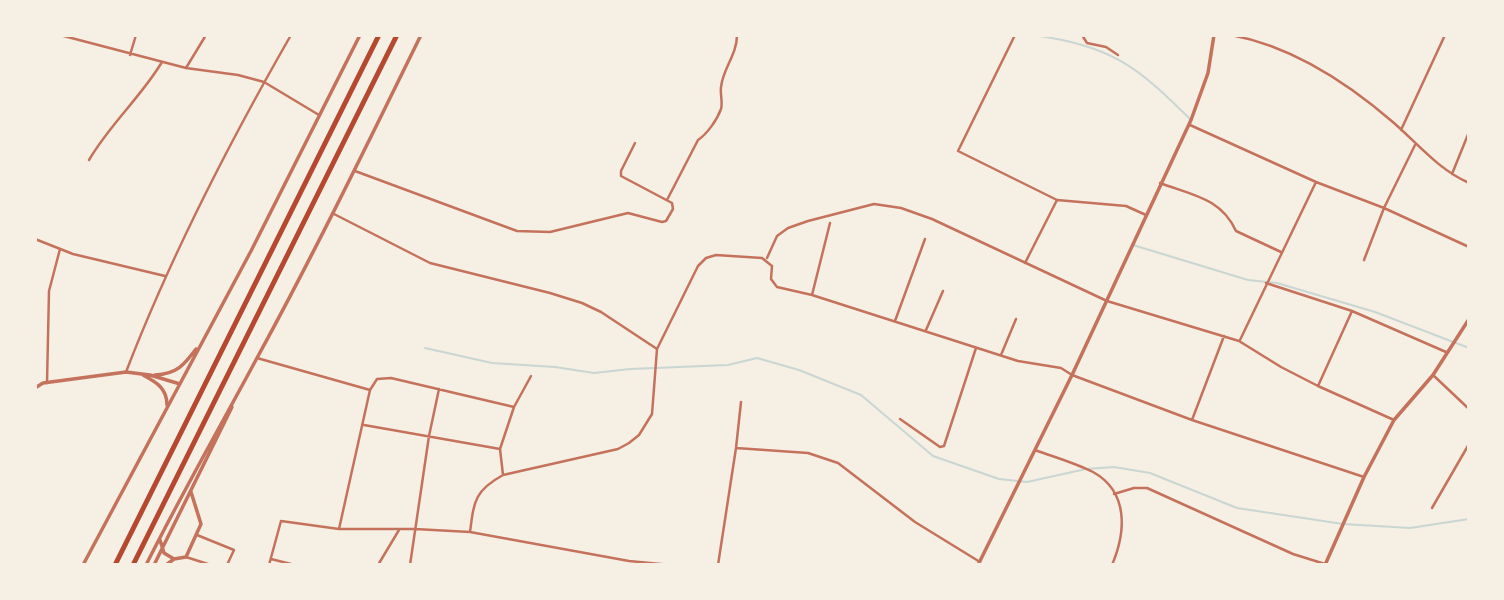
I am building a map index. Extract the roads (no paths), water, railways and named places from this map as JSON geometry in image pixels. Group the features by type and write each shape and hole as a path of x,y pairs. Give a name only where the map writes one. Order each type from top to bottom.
{"highway":[{"path":"115,565 379,35"},
{"path":"134,565 397,35"}],"street":[{"path":"60,35 186,68 238,75 264,82 319,115"},
{"path":"130,55 136,35"},
{"path":"186,68 206,35"},
{"path":"126,372 165,276 264,82 291,35"},
{"path":"83,565 180,384 360,35"},
{"path":"146,565 355,171 421,35"},
{"path":"667,200 698,140 706,135 722,108 721,88 726,68 737,49 737,35"},
{"path":"1014,35 958,151 1057,200 1126,206 1146,215"},
{"path":"1082,35 1087,43 1106,47 1118,55"},
{"path":"736,448 808,453 838,463 915,522 979,564 1015,495 1018,482 1072,375 1201,97 1214,35"},
{"path":"1231,35 1254,40 1309,64 1358,94 1415,145 1452,174 1469,183"},
{"path":"1401,130 1445,35"},
{"path":"89,160 107,132 147,87 162,62"},
{"path":"1188,124 1469,247"},
{"path":"1452,174 1469,132"},
{"path":"355,171 517,231 550,232 628,213 666,221 673,209 672,203 621,176 635,143"},
{"path":"1364,260 1384,208 1415,145"},
{"path":"1239,341 1316,182"},
{"path":"1160,183 1216,203 1230,217 1236,231 1281,252"},
{"path":"1026,262 1057,200"},
{"path":"766,260 777,236 808,220 874,204 901,208 932,219 1107,301 1239,341 1318,386 1394,420"},
{"path":"333,213 430,263 582,303 657,349"},
{"path":"812,295 830,223"},
{"path":"35,239 60,249 165,276"},
{"path":"895,321 925,239"},
{"path":"47,383 49,291 60,249"},
{"path":"470,532 477,495 490,482 503,475 618,449 639,435 652,414 657,349 695,271 706,257 722,256 766,260 772,266 771,279 777,287 812,295 1028,363 1061,368 1072,375 1192,420 1364,477"},
{"path":"1266,283 1352,310 1448,353"},
{"path":"926,330 943,291"},
{"path":"1318,386 1352,310"},
{"path":"1001,355 1016,319"},
{"path":"1114,494 1134,488 1147,488 1293,554 1325,565 1364,477 1394,420 1433,375 1469,319"},
{"path":"150,375 167,374 179,369 205,336"},
{"path":"1192,420 1224,336"},
{"path":"900,419 940,447 944,446 976,348"},
{"path":"257,358 370,390"},
{"path":"35,388 47,383 126,372 150,375 180,384"},
{"path":"138,373 161,387 167,398 167,408"},
{"path":"1433,375 1469,409"},
{"path":"503,475 500,449 514,407 531,376"},
{"path":"339,529 370,390 377,379 391,378 514,407"},
{"path":"410,565 429,436 439,389"},
{"path":"154,565 230,413 233,401"},
{"path":"718,565 741,402"},
{"path":"364,425 500,449"},
{"path":"1432,508 1469,444"},
{"path":"1035,450 1093,472 1108,484 1121,510 1123,532 1112,565"},
{"path":"1464,454 1469,457"},
{"path":"186,557 201,524 191,490"},
{"path":"176,508 194,505"},
{"path":"269,565 281,521 339,529 470,532 628,563 671,565"},
{"path":"378,565 399,530"},
{"path":"196,535 233,550 226,565"},
{"path":"159,539 162,549 174,559"},
{"path":"166,565 174,559 186,557 211,565"},
{"path":"271,559 295,565"}],"waterway":[{"path":"1033,35 1083,45 1120,61 1154,85 1190,119"},
{"path":"1133,245 1248,280 1277,283 1375,312 1469,348"},
{"path":"425,348 492,363 555,367 594,373 728,365 757,358 799,370 861,395 933,456 999,479 1027,482 1086,469 1114,467 1150,473 1237,508 1343,524 1410,528 1469,519"}]}
